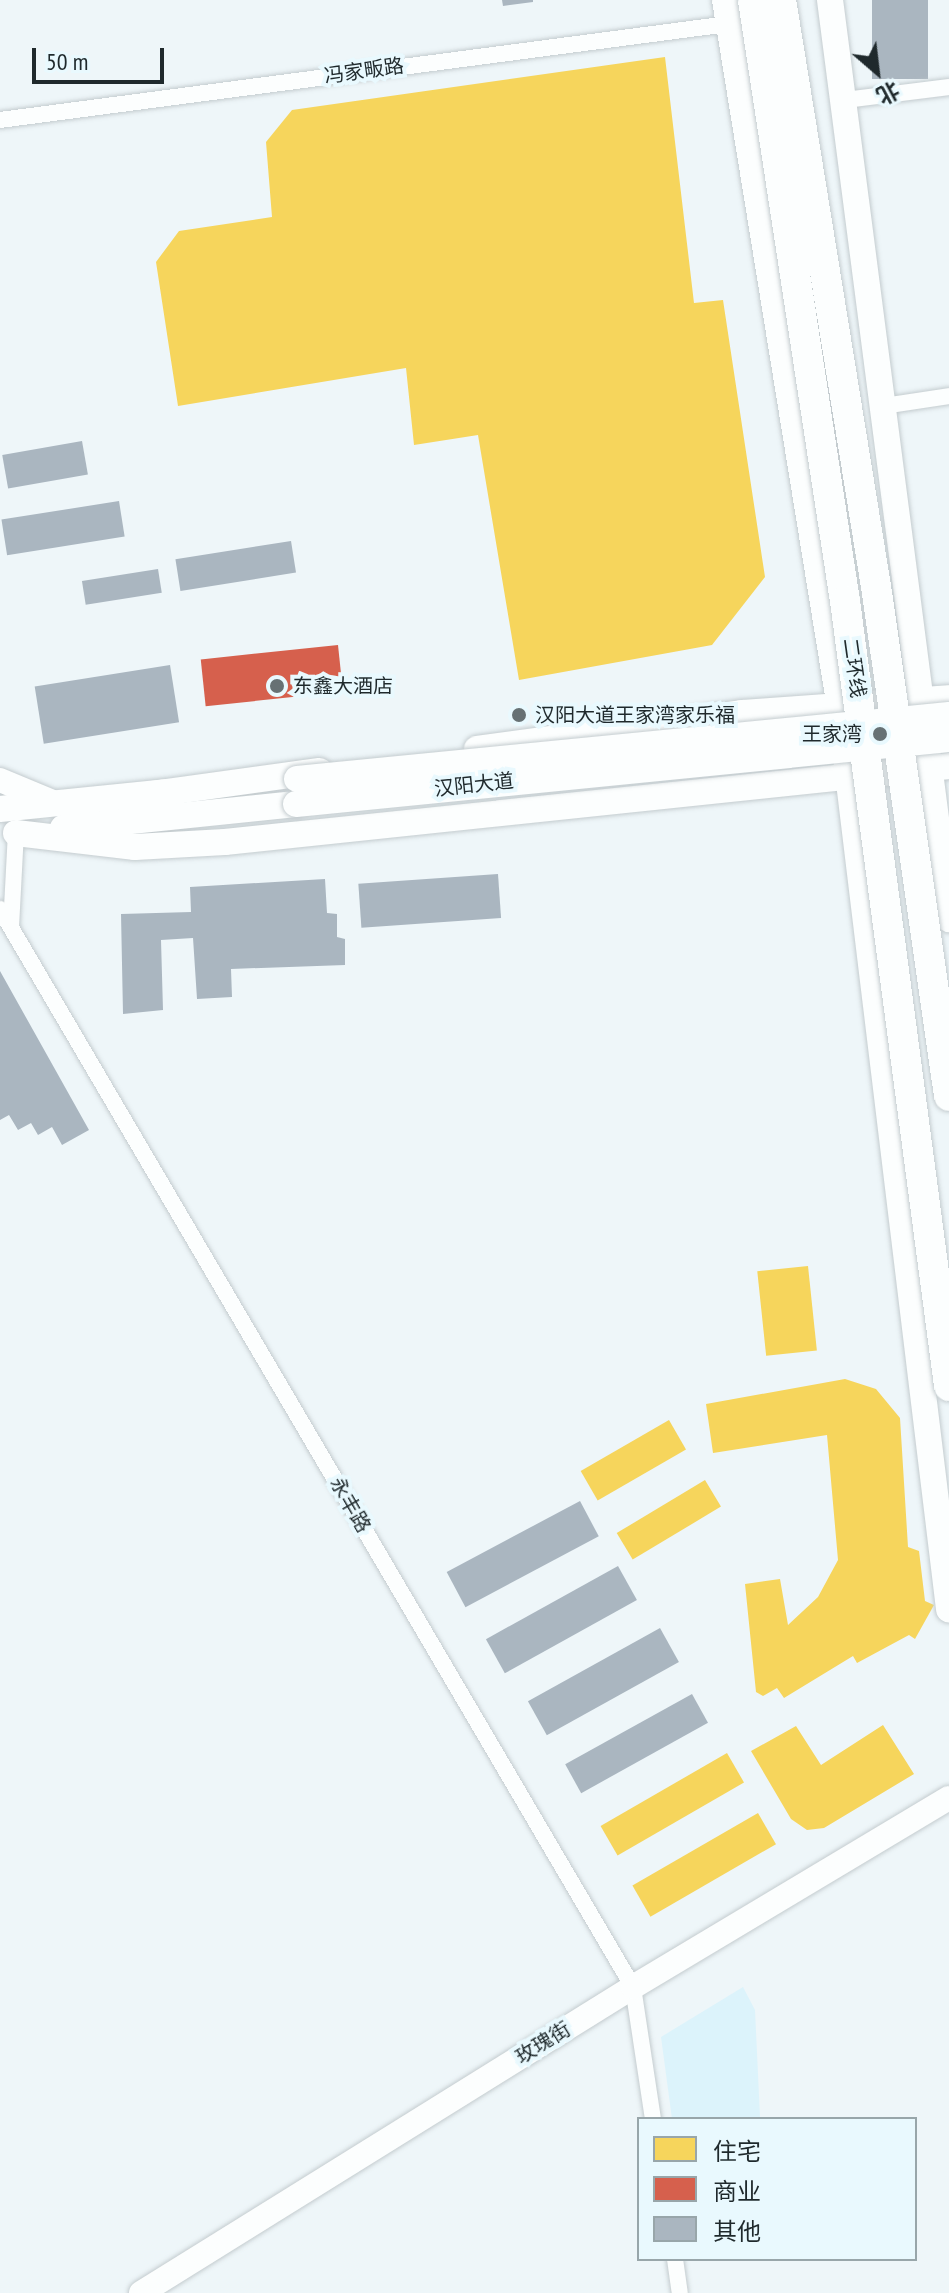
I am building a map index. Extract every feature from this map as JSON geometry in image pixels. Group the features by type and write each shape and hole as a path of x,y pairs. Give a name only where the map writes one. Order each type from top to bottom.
{"highway":[{"name":"二环线","path":"753,0 845,601 949,1386"},
{"name":"二环线","path":"781,0 877,593 949,1096"}],"main road":[{"path":"830,0 921,702 939,768 949,919"},
{"path":"727,12 840,708 846,779 949,1609"},
{"name":"汉阳大道","path":"0,809 153,794 742,713 949,698"},
{"name":"汉阳大道","path":"8,834 296,791 949,715"},
{"name":"汉阳大道","path":"153,794 296,791 949,739"},
{"path":"8,834 135,847 210,843 939,768"}],"street":[{"name":"冯家畈路","path":"0,120 727,12"},
{"path":"845,100 949,87"},
{"path":"884,406 949,396"},
{"path":"0,780 55,803"},
{"path":"8,834 11,927"},
{"name":"永丰路","path":"0,909 633,1987 653,2117"},
{"name":"玫瑰街","path":"141,2293 633,1987 949,1798"},
{"path":"675,2261 680,2293"}],"shaded area":[{"path":"743,1987 755,2010 760,2117 672,2117 661,2037"}],"building: 住宅":[{"path":"665,57 694,303 723,300 765,577 712,645 519,680 478,435 414,445 406,368 178,406 156,262 179,231 272,217 266,142 292,110"},
{"path":"808,1266 817,1351 766,1356 757,1271"},
{"path":"845,1379 876,1389 900,1418 908,1547 919,1551 925,1601 934,1605 915,1639 909,1635 857,1663 853,1656 784,1698 777,1688 763,1696 756,1692 745,1584 780,1579 788,1625 818,1597 838,1560 827,1435 713,1453 706,1404"},
{"path":"669,1420 686,1449 598,1500 581,1471"},
{"path":"705,1480 721,1507 633,1560 617,1533"},
{"path":"883,1725 914,1774 824,1828 807,1830 791,1819 751,1751 796,1726 821,1765"},
{"path":"727,1753 744,1782 618,1855 601,1826"},
{"path":"758,1813 776,1844 650,1917 632,1886"}],"building: 商业":[{"path":"338,645 343,692 206,706 201,659"}],"building: 其他":[{"path":"502,0 533,0 533,2 503,6"},
{"path":"872,0 928,0 928,79 872,79"},
{"path":"82,441 88,474 8,489 2,455"},
{"path":"119,501 125,537 7,555 1,520"},
{"path":"291,541 296,573 180,591 175,559"},
{"path":"158,569 162,593 86,605 82,581"},
{"path":"170,665 179,722 44,744 35,686"},
{"path":"498,874 501,918 361,928 358,884"},
{"path":"325,879 327,913 337,914 337,937 345,939 345,965 231,969 232,997 197,999 193,938 161,940 163,1010 123,1014 121,914 191,912 190,887"},
{"path":"0,971 89,1130 62,1145 52,1127 38,1135 31,1123 18,1130 9,1115 0,1120"},
{"path":"580,1501 599,1536 465,1607 447,1572"},
{"path":"618,1566 637,1600 505,1673 486,1639"},
{"path":"660,1628 679,1662 547,1735 528,1701"},
{"path":"692,1694 708,1723 581,1793 565,1764"}],"place":[{"name":"东鑫大酒店","path":"277,686"},
{"name":"汉阳大道王家湾家乐福","path":"519,715"},
{"name":"王家湾","path":"880,734"}]}
